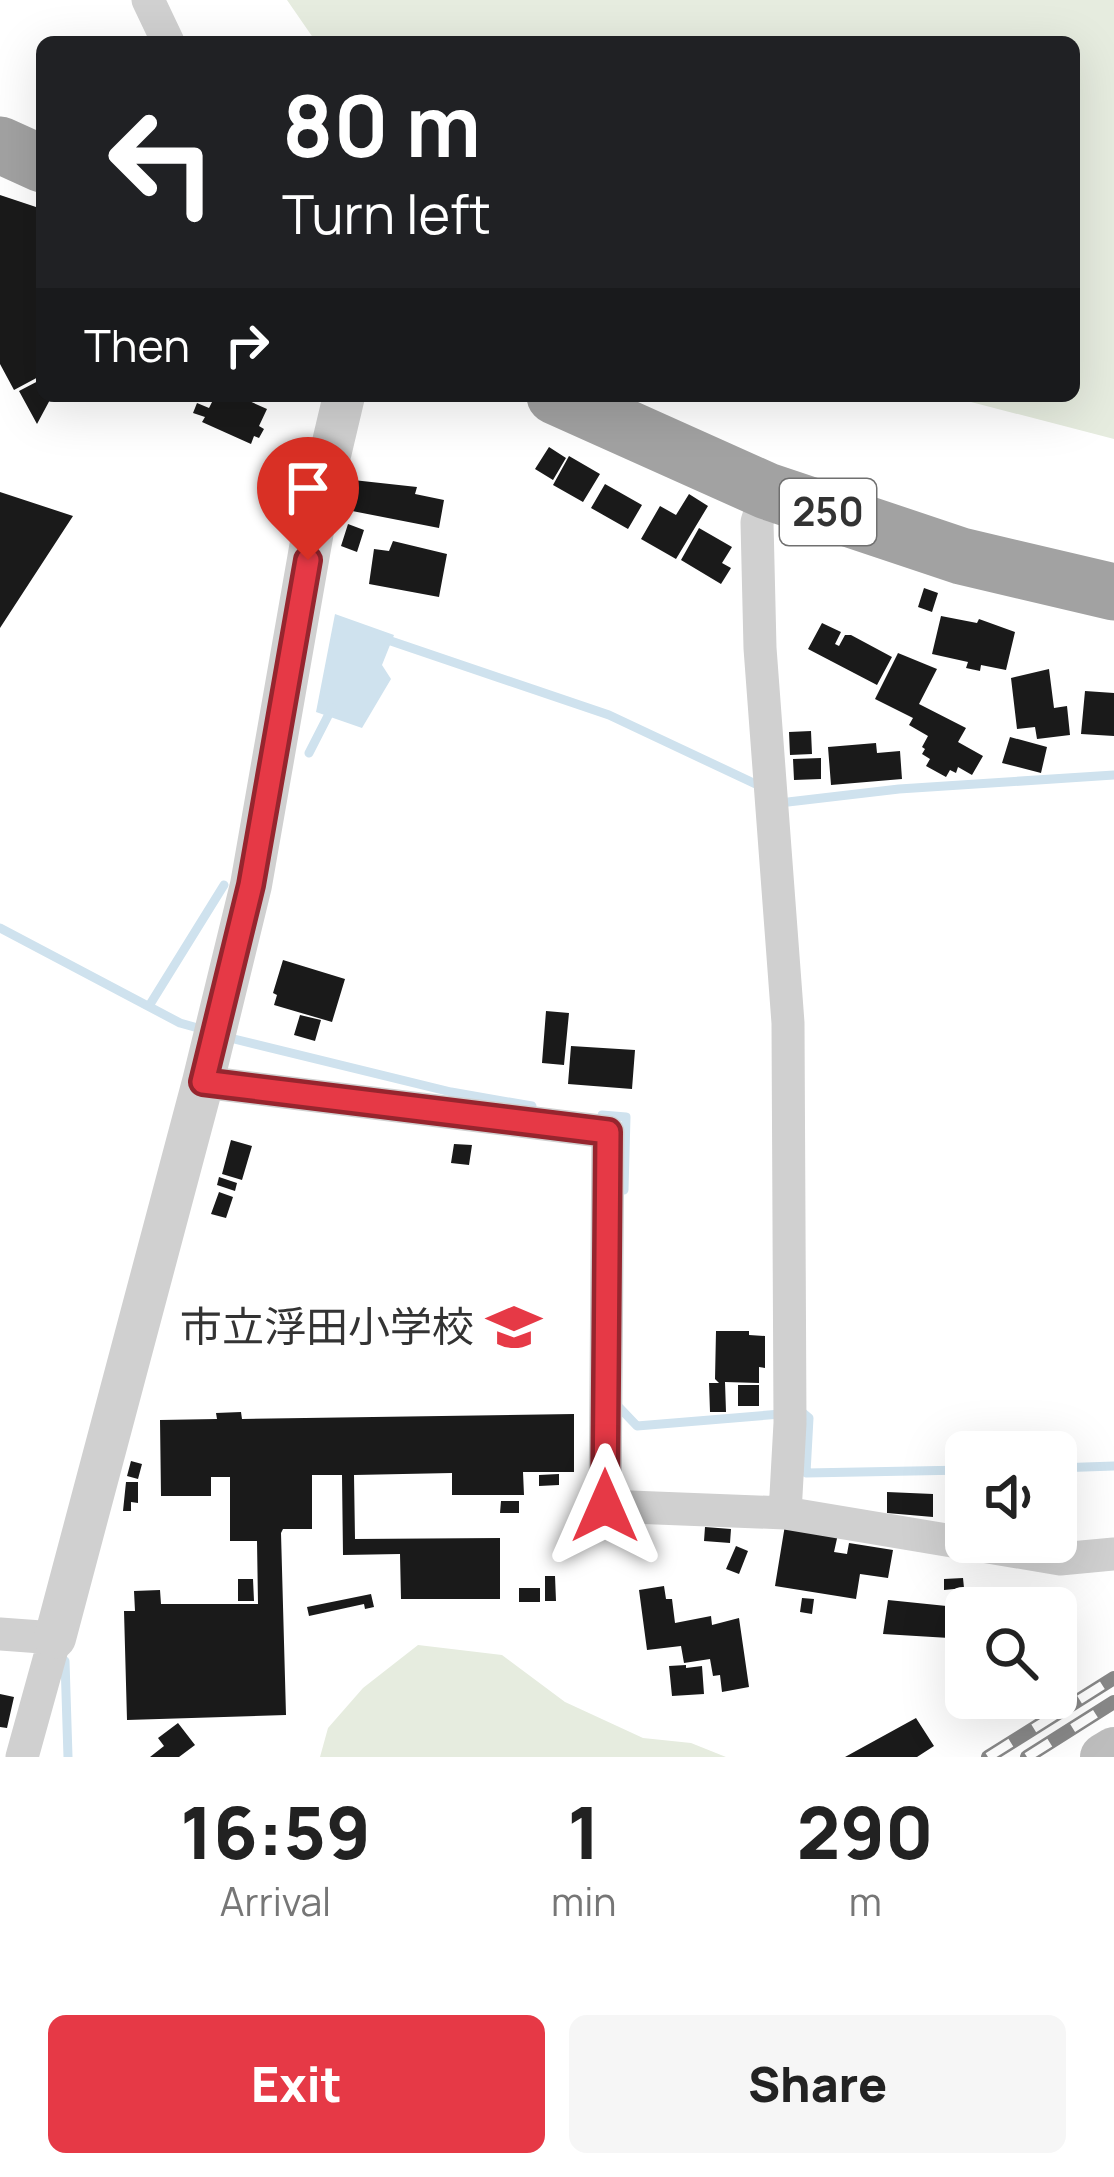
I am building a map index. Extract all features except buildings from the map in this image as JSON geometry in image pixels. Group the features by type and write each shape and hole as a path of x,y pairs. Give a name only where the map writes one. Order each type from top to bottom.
{"highway":[{"path":"0,145 36,161"},
{"name":"250","path":"568,402 767,491 961,556 1114,592"}],"main road":[{"path":"1104,1757 1114,1751"}],"street":[{"path":"148,0 166,36"},
{"path":"22,1757 211,1052 251,885 316,514 343,402"},
{"path":"631,402 670,448"},
{"path":"767,491 757,522 760,648 776,811 788,1023 790,1423 785,1513"},
{"path":"211,1052 608,1132 605,1506 785,1513 1060,1559 1114,1554"},
{"path":"0,1634 55,1638"}],"shaded area":[{"path":"287,0 1114,0 1114,439 971,402 1080,402 1080,36 312,36"},
{"path":"418,1645 502,1655 565,1702 643,1738 691,1743 726,1757 320,1757 328,1728 363,1688"}],"water":[{"path":"335,614 394,635 382,665 391,679 362,728 316,712"}],"waterway":[{"path":"382,638 609,715 762,787"},
{"path":"309,753 332,708"},
{"path":"788,802 899,789 1114,775"},
{"path":"149,1006 224,885"},
{"path":"0,928 180,1023 205,1030"},
{"path":"226,1037 451,1092 532,1106"},
{"path":"602,1115 626,1117 624,1190"},
{"path":"616,1404 637,1426 781,1414"},
{"path":"803,1413 809,1418 806,1473 945,1470"},
{"path":"1077,1467 1114,1466"},
{"path":"65,1661 68,1757"}],"railway":[{"path":"988,1757 1114,1678"},
{"path":"1027,1757 1114,1702"}],"place":[{"name":"市立浮田小学校","path":"514,1327"}],"route":[{"path":"308,560 251,885 203,1082 608,1132 605,1506"}]}
